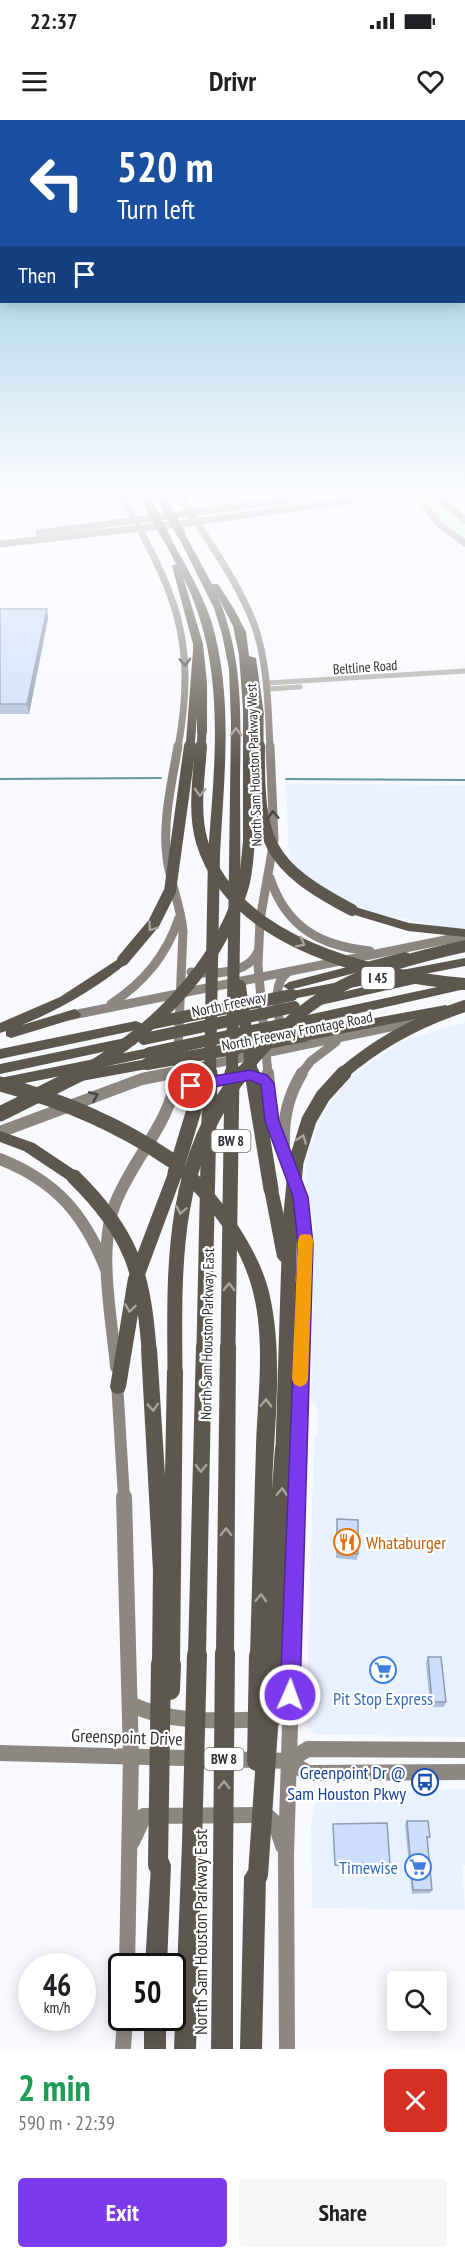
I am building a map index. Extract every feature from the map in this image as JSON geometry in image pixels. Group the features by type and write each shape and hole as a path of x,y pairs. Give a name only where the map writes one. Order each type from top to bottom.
{"highway":[{"path":"182,586 198,644 202,692 200,829 206,853 223,882 265,921 317,951 384,973 465,985"},
{"name":"North Sam Houston Parkway East","path":"185,2049 197,1655 210,1015 219,726 216,665 203,611 191,586"},
{"name":"North Sam Houston Parkway West","path":"207,586 224,624 233,669 236,722 235,854"},
{"path":"213,586 230,609 250,654 258,692 262,822 268,839 279,856 305,882 352,910 408,927 465,937"},
{"path":"0,1114 70,1081 143,1030 169,1007 195,978 229,926 244,886 249,851 248,709 243,648 238,626"},
{"path":"0,1029 48,1009 106,975 136,948 154,926 164,908 173,879 182,816 196,688 198,644"},
{"name":"North Sam Houston Parkway East","path":"222,2049 235,854"},
{"path":"234,937 250,1060 271,1189 302,1336"},
{"path":"292,996 465,937"},
{"path":"156,1953 175,1371 176,1257 182,1206 192,1167 203,1138 234,1081 274,1035 334,989 382,967 465,946"},
{"name":"North Freeway","path":"0,1054 465,962"},
{"name":"North Freeway","path":"147,1052 292,996 465,969"},
{"name":"North Freeway","path":"0,1069 147,1052 465,985"},
{"path":"0,1085 147,1052 306,1040 465,1006"},
{"path":"266,1656 284,1448 291,1194 300,1144 322,1100 358,1060 410,1025 465,1006"},
{"path":"0,1037 75,1014"},
{"path":"118,1387 136,1278 194,1110 210,1015"},
{"path":"0,1085 45,1096 125,1132 173,1167 207,1196 229,1226 254,1271 262,1299 267,1364 266,1656 251,2049"},
{"path":"0,1134 29,1147 62,1167 89,1191 113,1217 123,1233 138,1268 144,1291 149,1349 166,1664"},
{"path":"155,2031 155,2049"}],"main road":[{"path":"167,586 179,618 184,640 184,700 166,825 169,875 181,912 181,992"},
{"name":"North Sam Houston Parkway West","path":"234,586 254,625 268,686 274,840 257,953 264,1052"},
{"path":"268,872 278,902 292,920 310,933 344,948 388,951"},
{"path":"102,1009 126,994 155,968 170,942 181,912"},
{"path":"0,1029 465,937"},
{"path":"182,965 187,970 201,974 246,966 255,959 257,953"},
{"path":"291,970 278,981 280,1028 285,1037 292,1041 306,1040"},
{"name":"North Sam Houston Parkway East","path":"127,1953 130,1704 124,1501 108,1233 114,1207 126,1183 164,1123 171,1103 178,1070 181,992"},
{"path":"135,1002 155,1004 161,1011 164,1062 157,1072 142,1079"},
{"name":"North Freeway Frontage Road","path":"0,1134 142,1079 264,1052 306,1040 347,1037 465,1011"},
{"path":"285,1160 283,1132 286,1105 293,1087 302,1071 316,1056 347,1037"},
{"name":"North Sam Houston Parkway East","path":"264,1052 272,1121 301,1197 305,1227 288,1761 287,2049"},
{"path":"171,1103 178,1094 191,1086 250,1075 267,1083"},
{"path":"0,1160 31,1173 64,1197 90,1231 110,1280"},
{"path":"130,1704 144,1712 176,1719 274,1719 290,1695"},
{"name":"Greenspoint Drive","path":"288,1761 308,1749 465,1750"},
{"name":"Greenspoint Drive","path":"0,1753 288,1761 308,1773 465,1772"},
{"name":"North Sam Houston Parkway East","path":"129,1849 144,1816 266,1815 276,1824 286,1855"},
{"path":"123,2049 124,2031"}],"street":[{"name":"Beltline Road","path":"268,686 465,671"},
{"name":"Beltline Road","path":"268,686 465,676"}],"shaded area":[{"path":"286,784 465,785 465,928 449,929 377,913 346,902 302,873 289,858"},
{"path":"465,1022 465,1737 315,1734 306,1724 314,1441 317,1434 318,1408 311,1400 314,1228 306,1178 307,1153 324,1113 348,1079 402,1041"},
{"path":"465,1789 465,1865 462,1865 465,1910 312,1908 311,1826 313,1809 320,1795"}],"building":[{"path":"0,609 47,609 27,704 0,704"},
{"name":"Whataburger","path":"337,1519 358,1520 358,1554 337,1552"},
{"path":"428,1657 441,1657 446,1702 432,1702"},
{"name":"Timewise","path":"407,1821 428,1821 430,1837 427,1837 432,1890 413,1890"},
{"path":"387,1823 390,1864 335,1865 333,1824"}],"waterway":[{"path":"0,779 161,778"},
{"path":"286,779 465,780"}],"slow traffic":[{"path":"300,1379 305,1240"}],"place":[{"name":"Whataburger","path":"347,1542"},
{"name":"Pit Stop Express","path":"383,1670"},
{"name":"Greenpoint Dr @ Sam Houston Pkwy","path":"425,1782"},
{"name":"Timewise","path":"418,1867"}],"route":[{"path":"191,1086 244,1075 256,1076 267,1083 272,1121 301,1197 305,1244 290,1695"}]}
